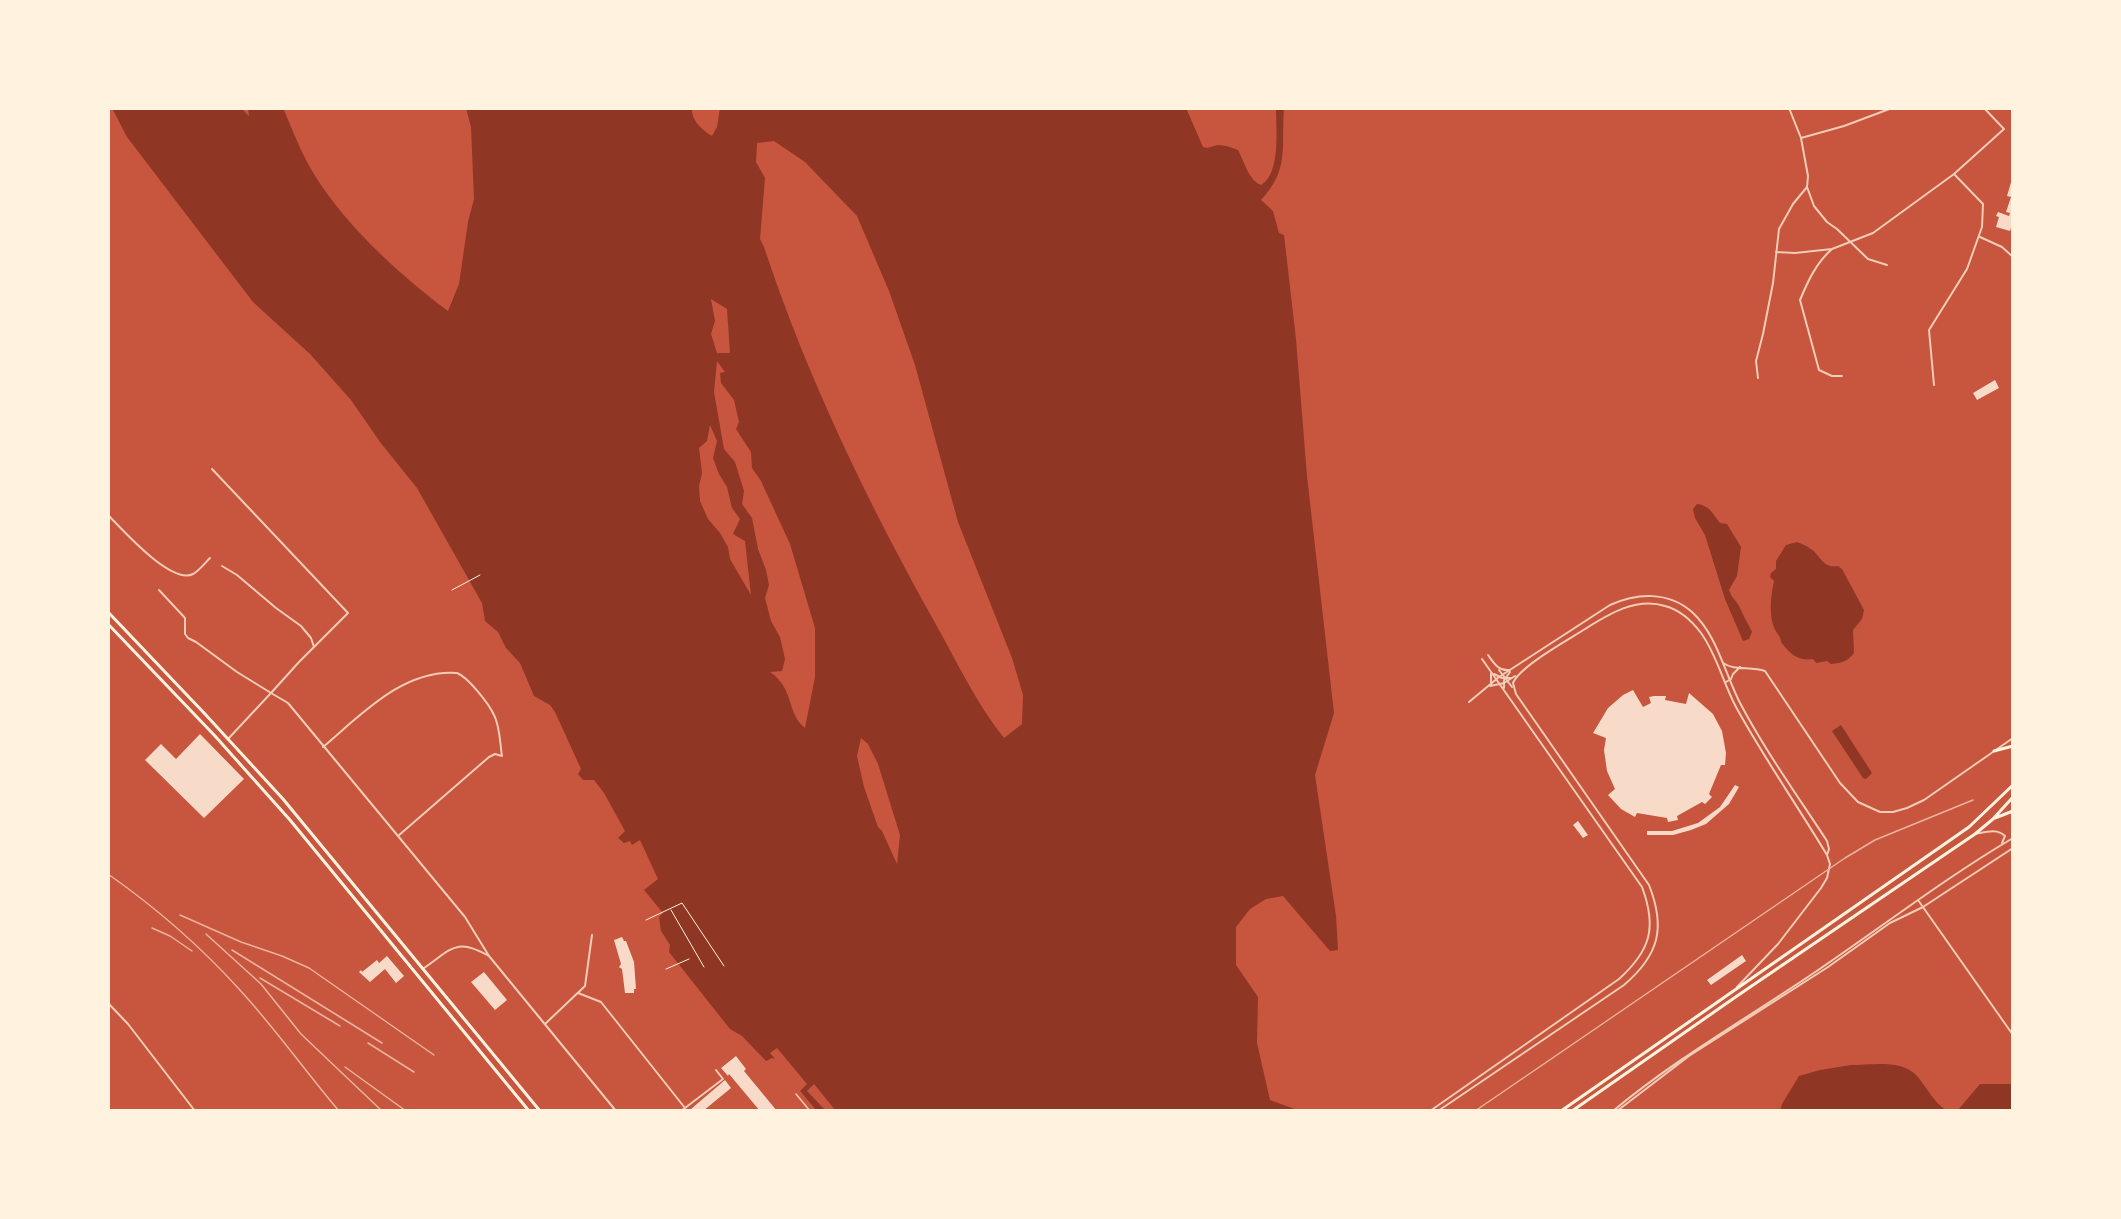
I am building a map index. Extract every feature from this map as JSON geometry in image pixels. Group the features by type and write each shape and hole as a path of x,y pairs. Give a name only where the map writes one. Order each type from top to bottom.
{"main road":[{"path":"108,612 296,814 540,1111"},
{"path":"108,624 215,736 290,820 529,1111"},
{"path":"1994,751 2013,746"},
{"path":"1561,1111 1969,827 2013,784"},
{"path":"1572,1111 1976,834 2013,797"},
{"path":"1993,819 2013,812"}],"street":[{"path":"1788,108 1802,138 1808,176 1807,188 1820,215 1868,260 1887,265"},
{"path":"1802,138 1853,123 1892,108"},
{"path":"1776,252 1795,253 1832,249 1873,233 1954,174 2004,129 1984,108"},
{"path":"1934,385 1929,330 1967,269 1984,217 1983,204 1954,174"},
{"path":"1758,378 1756,361 1773,283 1779,229 1785,217 1807,188"},
{"path":"1979,237 2002,247 2013,257"},
{"path":"1832,249 1823,256 1814,269 1800,300 1819,370 1842,376"},
{"path":"213,469 348,614 228,739"},
{"path":"108,515 161,565 175,573 185,576 192,575 210,558"},
{"path":"222,566 237,575 301,626 311,638 314,647"},
{"path":"159,590 185,618 185,634 188,638 237,672 288,703 465,917 489,956 616,1111"},
{"path":"1506,692 1504,680 1512,670 1595,615 1624,599 1637,596 1670,599 1692,612 1706,628 1739,699 1761,738 1827,841 1829,849 1827,855"},
{"path":"1490,686 1520,673 1598,621 1621,609 1635,605 1667,606 1688,618 1701,633 1756,742 1785,784 1830,864 1827,878 1821,888 1778,944 1733,992"},
{"path":"1595,615 1598,621"},
{"path":"1708,645 1714,642"},
{"path":"1542,649 1546,655"},
{"path":"1438,1111 1624,985 1649,958 1658,931 1659,917 1649,885 1488,655"},
{"path":"1482,659 1498,678 1504,680"},
{"path":"1723,662 1728,666 1756,667 1765,670 1840,783 1858,802 1880,812 1893,812 1924,800 2013,738"},
{"path":"1496,667 1500,670 1512,670"},
{"path":"1725,682 1731,679 1740,667"},
{"path":"1490,670 1493,678 1490,686"},
{"path":"323,747 391,691 417,677 457,673 463,675 496,718 502,756 495,754 489,757 398,836"},
{"path":"1513,690 1513,683 1520,673"},
{"path":"1498,678 1504,680"},
{"path":"1469,702 1498,678"},
{"path":"1430,1111 1619,979 1640,956 1651,930 1648,903 1641,887 1506,692 1500,687 1490,686"},
{"path":"1564,776 1570,772"},
{"path":"1785,784 1789,781"},
{"path":"1976,834 1994,831 2003,834 2005,839 2001,844"},
{"path":"1607,837 1613,833"},
{"path":"1615,1111 1688,1053 1823,967 1917,899 2013,838"},
{"path":"1615,1111 1689,1056 1828,967 1890,923 1923,907 2013,848"},
{"path":"1917,899 2013,1035"},
{"path":"545,1024 584,988 592,935"},
{"path":"423,969 456,946 471,946 489,956"},
{"path":"578,993 601,1002 683,1110 723,1079 716,1070"},
{"path":"108,1003 127,1023 195,1111"},
{"path":"796,1094 810,1111"}],"path":[{"path":"452,590 480,575"},
{"path":"646,920 682,903 724,966"},
{"path":"670,909 704,967"},
{"path":"666,969 688,959"}],"shaded area":[{"path":"112,108 241,108 249,116 248,108 283,108 307,162 335,204 389,262 448,311 459,284 468,222 474,199 471,127 466,108 692,108 693,117 698,124 712,136 717,127 720,108 1186,108 1203,147 1221,145 1238,150 1250,175 1261,185 1272,171 1275,161 1276,108 1284,108 1280,167 1270,189 1261,200 1273,211 1279,233 1284,235 1296,339 1307,476 1334,713 1315,775 1336,916 1338,950 1330,951 1283,896 1266,899 1250,909 1236,927 1236,965 1258,997 1257,1043 1270,1100 1300,1111 836,1111 814,1084 807,1091 826,1111 817,1111 800,1091 807,1084 777,1048 770,1053 775,1059 766,1061 742,1036 730,1029 669,952 670,945 661,931 659,917 663,913 644,890 658,879 640,840 632,845 630,841 624,843 618,838 625,831 604,793 594,780 583,780 578,774 581,769 555,712 550,705 534,696 520,663 506,648 498,632 485,621 482,603 417,488 380,442 351,400 310,354 253,302 127,137","holes":["774,141 805,162 857,216 889,291 915,365 958,522 1012,658 1023,695 1022,724 1004,738 967,681 885,530 840,438 799,343 760,239 765,178 756,162 757,143","711,299 727,309 730,353 717,353 711,334 715,321","717,361 725,372 720,373 721,383 734,400 739,422 736,429 751,452 752,468 761,481 790,544 815,628 815,677 805,728 795,715 783,686 770,672 782,671 785,659 780,637 771,621 765,598 769,585 758,549 752,518 742,504 744,491 735,462 724,449 714,392","710,425 717,441 713,458 727,487 732,508 740,519 733,534 745,541 751,595 730,559 728,547 708,519 700,501 699,486 702,473 699,448 707,441","861,738 868,744 878,764 900,835 897,864 878,827 864,787 857,756"]},
{"path":"1697,504 1708,508 1720,523 1727,524 1741,547 1737,576 1729,590 1752,632 1749,639 1743,641 1725,599 1705,535 1695,518 1693,509"},
{"path":"1797,542 1811,549 1829,566 1838,566 1842,569 1864,610 1862,619 1853,630 1854,653 1844,661 1831,664 1827,661 1816,663 1813,659 1795,656 1781,642 1774,627 1771,598 1774,581 1770,577 1771,573 1776,569 1776,561 1786,545"},
{"path":"1841,725 1872,773 1866,779 1863,778 1832,731"},
{"path":"1885,1064 1910,1070 1947,1111 1780,1111 1799,1076 1851,1065"},
{"path":"1980,1084 2013,1084 2013,1111 1949,1111 1958,1110"}],"building":[{"path":"2012,179 2013,221 2010,231 1996,227 1999,217 1996,216 1998,212 2009,216 2010,213 2006,212 2011,197 2007,196"},
{"path":"1995,380 1999,388 1977,400 1973,393"},
{"path":"1633,690 1643,707 1651,703 1649,697 1654,696 1666,696 1665,700 1686,704 1689,693 1713,714 1722,731 1726,753 1725,765 1721,765 1709,794 1712,797 1705,804 1702,802 1677,816 1678,820 1668,822 1667,818 1637,813 1635,817 1621,809 1608,795 1615,789 1607,771 1604,750 1606,738 1593,733 1608,708"},
{"path":"200,734 244,779 204,818 145,760 161,744 176,759"},
{"path":"1735,785 1739,787 1729,804 1706,824 1673,835 1647,835 1647,831 1672,831 1698,823 1720,807"},
{"path":"1578,821 1588,835 1583,838 1573,825"},
{"path":"622,937 626,941 634,962 636,989 634,993 625,993 622,969 619,967 621,964 614,940"},
{"path":"1742,955 1746,961 1711,985 1707,980"},
{"path":"387,956 404,976 396,983 385,969 370,982 359,972 377,960 379,963"},
{"path":"484,972 507,1000 495,1010 471,982"},
{"path":"736,1056 746,1069 744,1071 777,1111 760,1111 729,1074 728,1076 721,1068"},
{"path":"725,1080 731,1088 703,1111 691,1109"}],"railway":[{"path":"1475,1111 1845,858 1875,840 1973,800"},
{"path":"108,874 176,928 224,973 265,1019 339,1111"},
{"path":"180,915 309,968 434,1055"},
{"path":"152,928 170,936 192,951"},
{"path":"206,934 261,984 301,1034 382,1111"},
{"path":"232,950 382,1043"},
{"path":"260,978 340,1026"},
{"path":"368,1043 414,1072"},
{"path":"345,1067 406,1111"}]}
